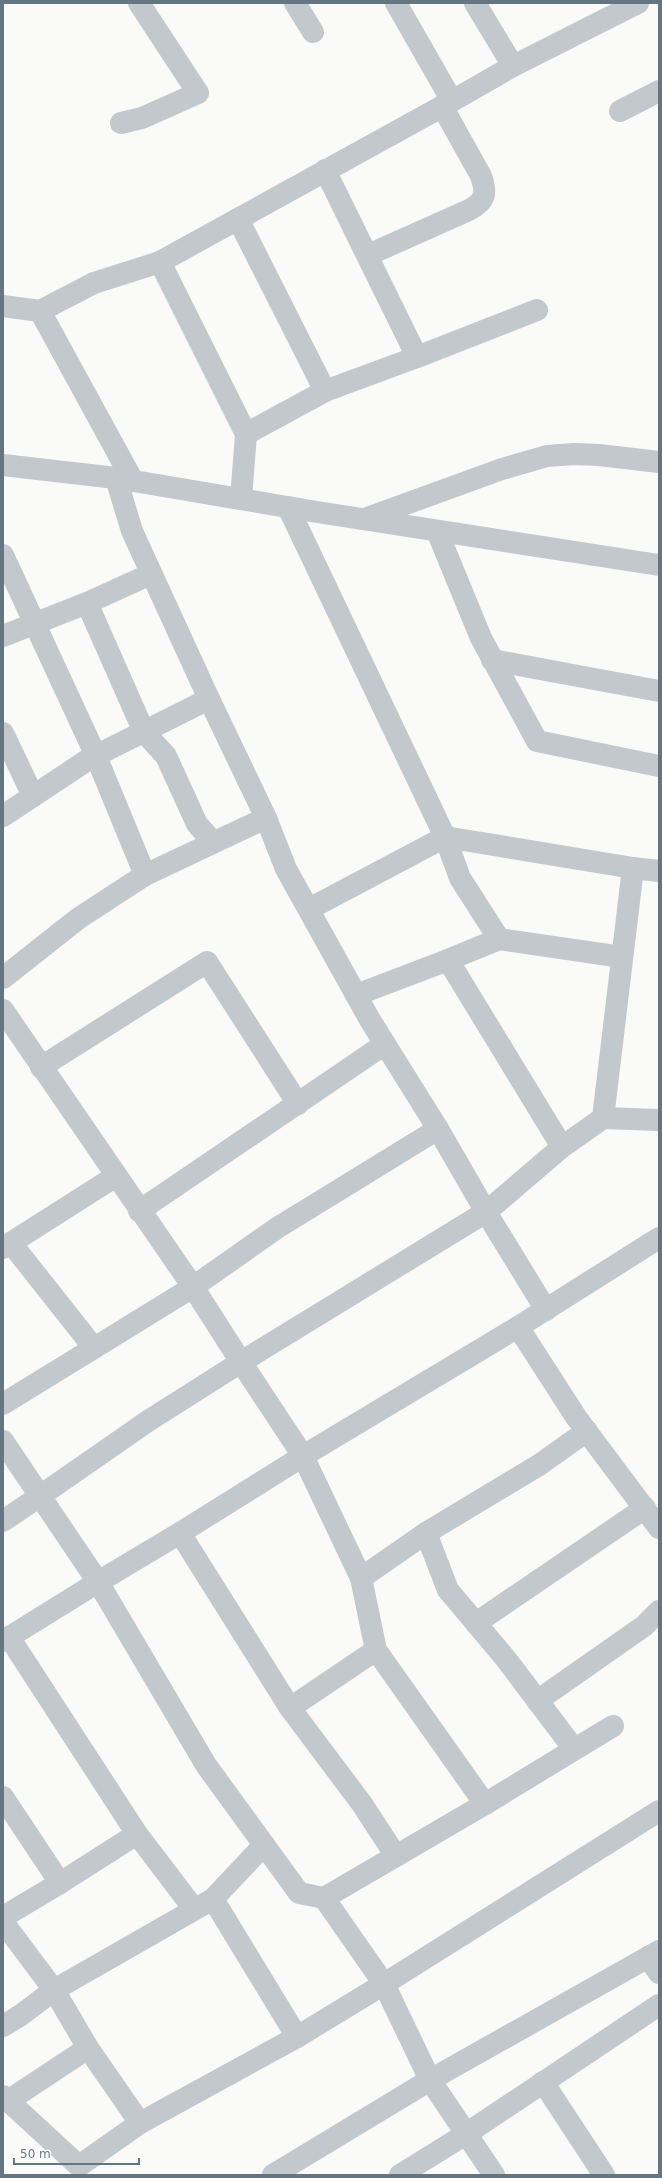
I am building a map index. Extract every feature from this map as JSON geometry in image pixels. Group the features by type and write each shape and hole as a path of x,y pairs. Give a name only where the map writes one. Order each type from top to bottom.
{"street":[{"path":"121,123 142,118 198,93 139,3"},
{"path":"295,3 313,32"},
{"path":"368,255 477,206 484,197 485,188 481,176 447,103 396,3"},
{"path":"476,3 513,66"},
{"path":"3,306 40,311 94,283 160,262 513,66 638,3"},
{"path":"620,111 659,91"},
{"path":"325,170 368,255 416,357"},
{"path":"238,219 325,392"},
{"path":"160,262 246,434 241,499"},
{"path":"246,434 325,392 537,310"},
{"path":"40,311 124,480 132,531 209,699 266,818 286,869 385,1044 438,1129 486,1212 546,1310"},
{"path":"365,519 502,469 547,456 599,454 659,462"},
{"path":"3,465 124,480 659,565"},
{"path":"288,507 445,837 460,878 499,939"},
{"path":"437,530 481,638 537,741 659,766"},
{"path":"3,555 34,625 96,756 145,876"},
{"path":"3,636 87,603 151,574"},
{"path":"87,603 144,732 166,756 198,824 213,842"},
{"path":"492,660 659,691"},
{"path":"3,816 96,756 209,699"},
{"path":"3,733 10,763 33,796"},
{"path":"3,978 79,918 145,876 213,842 266,818"},
{"path":"309,909 445,837 659,871"},
{"path":"603,1118 633,868"},
{"path":"356,994 448,960 499,939 622,957"},
{"path":"448,960 562,1147"},
{"path":"42,1067 207,962 298,1104"},
{"path":"3,1010 139,1211 193,1287 303,1456 361,1578 376,1650 485,1804"},
{"path":"139,1211 385,1044"},
{"path":"3,1520 148,1421 241,1362 486,1212 562,1147 603,1118 659,1120"},
{"path":"3,1404 193,1287 277,1228 438,1129"},
{"path":"94,1348 7,1245 116,1176"},
{"path":"194,1909 137,1834 6,1639 303,1456 546,1310 659,1238"},
{"path":"518,1327 587,1432 659,1528"},
{"path":"361,1578 426,1533 539,1465 587,1432"},
{"path":"3,1442 98,1582 206,1765 299,1893 324,1898 485,1804 613,1726"},
{"path":"476,1623 644,1508"},
{"path":"180,1533 290,1708 362,1804 396,1856"},
{"path":"426,1533 448,1590 476,1623 574,1749"},
{"path":"537,1701 644,1626 659,1611"},
{"path":"290,1708 376,1650"},
{"path":"3,1797 60,1882"},
{"path":"88,2048 5,2099 83,2170 140,2123 297,2037 659,1811"},
{"path":"3,1917 137,1834"},
{"path":"3,2026 54,1990 213,1899 264,1845"},
{"path":"324,1898 384,1984 430,2080 494,2175"},
{"path":"213,1899 297,2037"},
{"path":"3,1922 54,1990 88,2048 140,2123"},
{"path":"273,2175 430,2080 655,1961"},
{"path":"400,2175 466,2134 659,2005"},
{"path":"543,2082 604,2175"}]}
